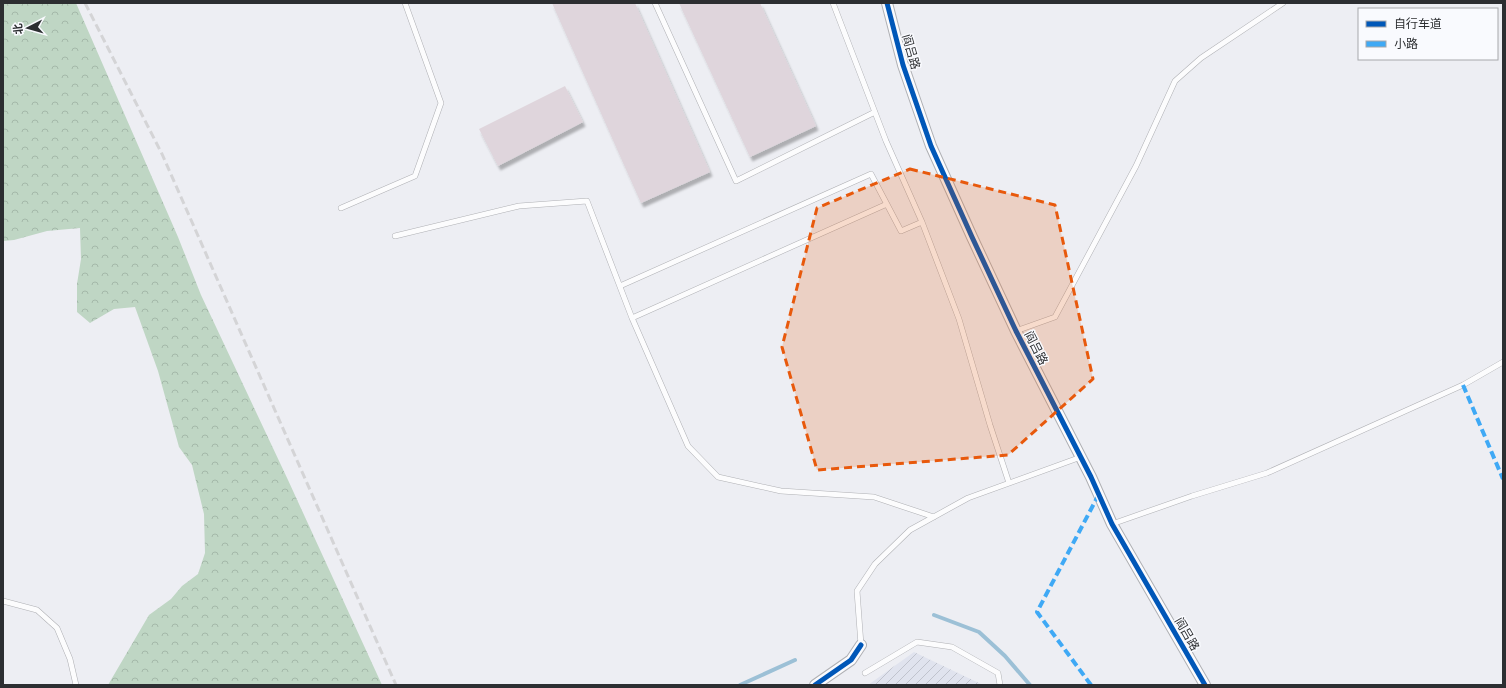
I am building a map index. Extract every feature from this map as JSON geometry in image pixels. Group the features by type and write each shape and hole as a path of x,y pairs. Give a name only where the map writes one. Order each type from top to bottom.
{"street":[{"name":"阎吕路","path":"887,3 903,65 931,146 1016,331 1081,457 1112,524 1205,685"},
{"path":"815,685 851,660 860,645"}],"lane":[{"path":"341,208 415,176 441,103 405,3"},
{"path":"656,3 736,181 875,112"},
{"path":"833,3 886,141 922,222 959,319 990,425 1009,483"},
{"path":"1016,331 1055,317 1136,166 1175,81 1201,58 1283,3"},
{"path":"620,286 871,174 901,230 922,222"},
{"path":"396,236 519,206 587,201 632,318 688,446 718,478 780,492 874,497 934,517"},
{"path":"632,318 887,204"},
{"path":"1112,524 1192,496 1267,473 1463,385 1503,362"},
{"path":"860,645 857,590 875,564 910,530 968,498 1081,457"},
{"path":"3,601 37,610 57,628 70,659 76,685"},
{"path":"865,673 917,642 952,647 998,672 1000,685"}],"highlighted area":[{"path":"910,169 1055,205 1093,379 1008,455 817,470 782,347 817,208"}],"shaded area":[{"path":"914,652 983,685 868,685"}],"green space":[{"path":"3,3 76,3 178,237 201,295 382,685 108,685 149,615 171,599 182,586 198,574 205,553 204,514 192,465 179,447 158,371 135,307 114,309 90,323 77,312 77,284 81,259 80,228 47,231 14,240 3,241"}],"building":[{"path":"552,3 635,3 710,172 641,203"},
{"path":"679,3 760,3 816,126 750,157"},
{"path":"565,86 583,122 498,166 479,129"}],"waterway":[{"path":"934,615 979,632 1005,656 1030,685"},
{"path":"740,685 795,660"}],"railway":[{"path":"85,3 162,154 396,685"}],"marked path":[{"path":"1463,385 1503,479"},
{"path":"1091,685 1037,612 1099,494"}],"cycle path":[{"path":"887,3 903,65 931,146 972,237 1016,331 1091,477 1112,524 1205,685"},
{"path":"815,685 851,660 861,645"}]}
